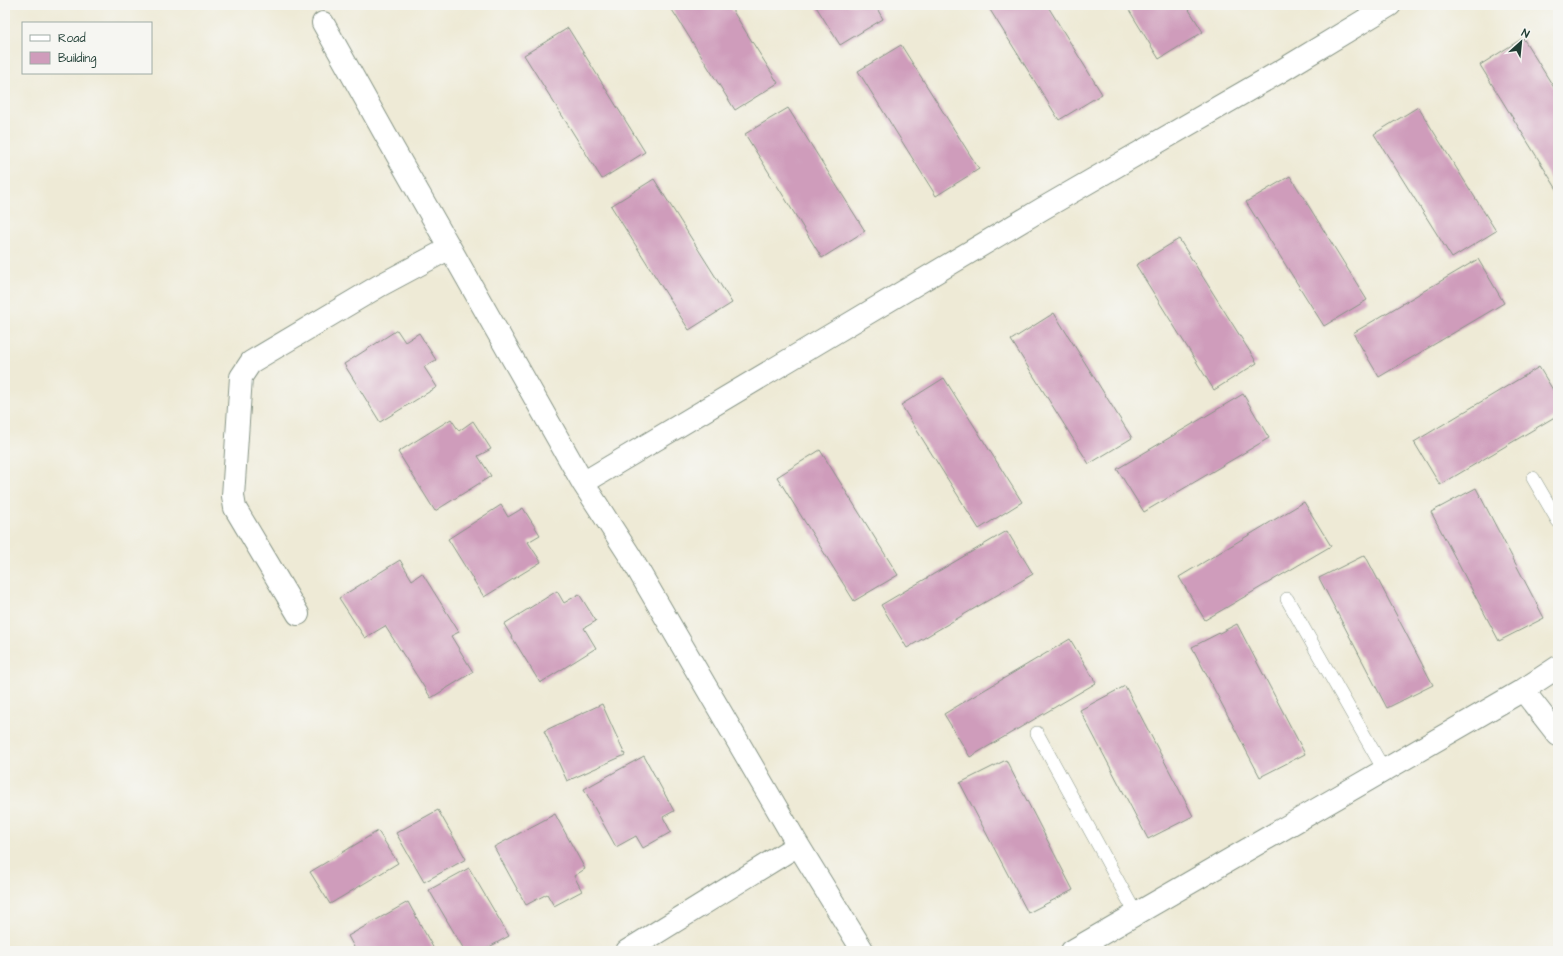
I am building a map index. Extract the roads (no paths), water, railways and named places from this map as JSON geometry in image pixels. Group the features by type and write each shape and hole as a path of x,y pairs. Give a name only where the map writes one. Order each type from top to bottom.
{"street":[{"path":"583,484 1042,209 1281,71 1390,5"},
{"path":"323,23 384,134 583,484 630,556 798,844 863,951"},
{"path":"298,614 235,508 233,496 241,377 251,362 379,286 450,248"},
{"path":"1072,951 1523,690 1558,668"},
{"path":"1523,690 1558,735"},
{"path":"628,951 798,844"}],"lane":[{"path":"1533,478 1558,521"},
{"path":"1287,599 1384,770"},
{"path":"1037,733 1136,914"}]}
